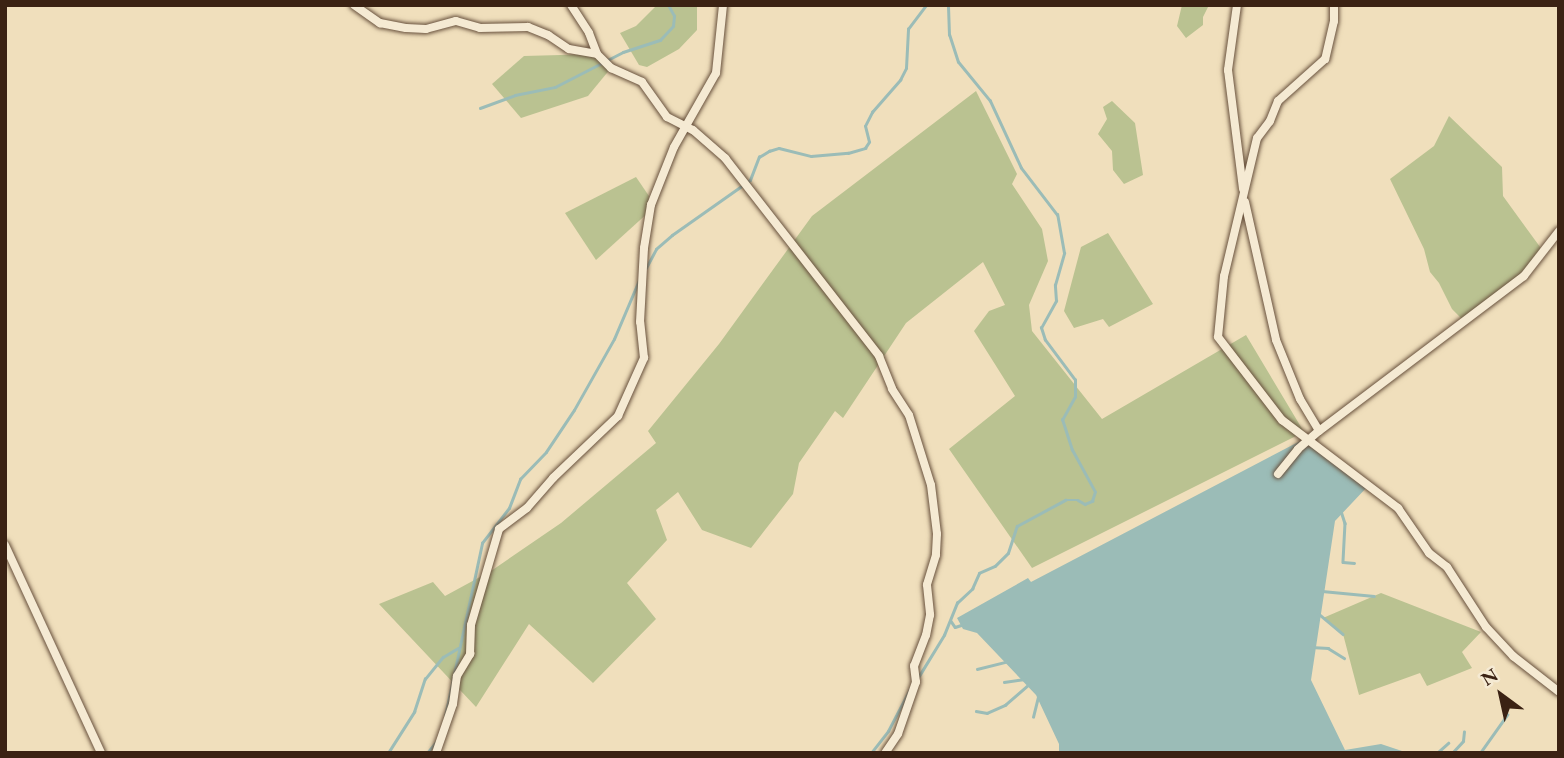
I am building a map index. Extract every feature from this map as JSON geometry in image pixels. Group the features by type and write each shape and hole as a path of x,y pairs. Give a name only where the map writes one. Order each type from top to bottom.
{"street":[{"path":"354,5 380,23 405,28 426,29 456,21 480,28 528,27 548,35 569,49 597,54"},
{"path":"572,5 597,54 611,68 642,82 667,117 686,127 725,158 749,193 878,356 892,389 909,415 931,485 937,534 936,555 927,585 930,615 926,635 916,657 916,682 899,722 898,734 885,753"},
{"path":"436,753 453,704 457,676 470,654 471,625 499,530 527,508 553,478 618,416 644,358 640,322 644,248 651,205 686,127 716,73 723,5"},
{"path":"1237,5 1228,70 1244,197 1276,340 1300,399 1319,432"},
{"path":"1334,5 1328,55 1278,102 1270,121 1256,138 1224,276 1217,337 1282,419 1398,508 1429,553 1447,567 1486,627 1513,656 1559,692"},
{"path":"1279,474 1309,440 1524,276 1559,231"},
{"path":"5,545 101,753"}],"green space":[{"path":"657,5 697,5 697,30 679,49 647,67 639,65 620,33 636,26"},
{"path":"1182,5 1209,5 1203,17 1203,25 1186,38 1177,26"},
{"path":"597,54 611,68 588,96 521,118 492,84 524,56"},
{"path":"976,91 1017,174 1012,184 1042,229 1048,261 1029,305 1032,331 1102,419 1246,335 1304,432 1032,568 949,449 1015,396 974,331 989,311 1005,305 983,262 906,323 843,418 835,411 799,463 793,494 751,548 702,530 678,492 656,510 667,540 627,583 656,619 593,683 529,624 476,707 379,604 433,582 445,596 491,571 561,523 656,443 648,431 719,344 812,216"},
{"path":"1112,101 1135,123 1143,175 1124,184 1113,170 1112,151 1098,134 1107,119 1103,107"},
{"path":"1449,116 1502,167 1503,196 1543,251 1524,276 1464,321 1452,309 1439,283 1430,272 1424,249 1390,179 1434,146"},
{"path":"636,177 649,196 650,211 596,260 565,213"},
{"path":"1108,233 1153,304 1109,327 1103,319 1074,328 1064,311 1081,247"},
{"path":"1381,593 1481,632 1462,652 1472,668 1427,686 1420,673 1359,695 1343,634 1323,618"}],"water":[{"path":"1304,439 1368,486 1335,521 1311,680 1345,750 1381,744 1408,753 1059,753 1059,744 1036,695 977,633 963,629 957,618 1028,578 1031,582"}],"waterway":[{"path":"480,108 515,95 555,87 623,52 660,40 673,26 674,16 668,5"},
{"path":"646,268 656,249 672,235 750,180 759,157 769,151 779,148 811,156 848,153 865,148 869,142 865,126 872,112 900,80 906,68 908,29 926,5"},
{"path":"919,676 944,635 957,603 972,589 979,573 995,566 1008,553 1017,526 1065,500 1078,500 1085,504 1092,501 1095,492 1072,450 1062,420 1075,397 1075,380 1045,340 1041,328 1056,301 1055,285 1064,253 1057,215 1021,168 990,101 958,62 949,35 948,5"},
{"path":"445,716 482,543 509,508 520,479 546,452 574,410 614,339 639,280"},
{"path":"1341,511 1345,523 1343,562 1354,563"},
{"path":"1322,591 1374,596"},
{"path":"1319,614 1343,634"},
{"path":"951,621 955,627 961,625"},
{"path":"1311,647 1328,648 1344,658"},
{"path":"388,753 414,712 425,679 443,657 458,648"},
{"path":"977,669 1008,661"},
{"path":"1004,682 1025,679"},
{"path":"976,711 987,713 1005,705 1029,684"},
{"path":"871,753 888,731 911,687"},
{"path":"1033,717 1038,697"},
{"path":"1480,753 1507,715"},
{"path":"1452,753 1463,741 1464,732"},
{"path":"427,753 436,742"},
{"path":"1437,753 1448,743"}]}
